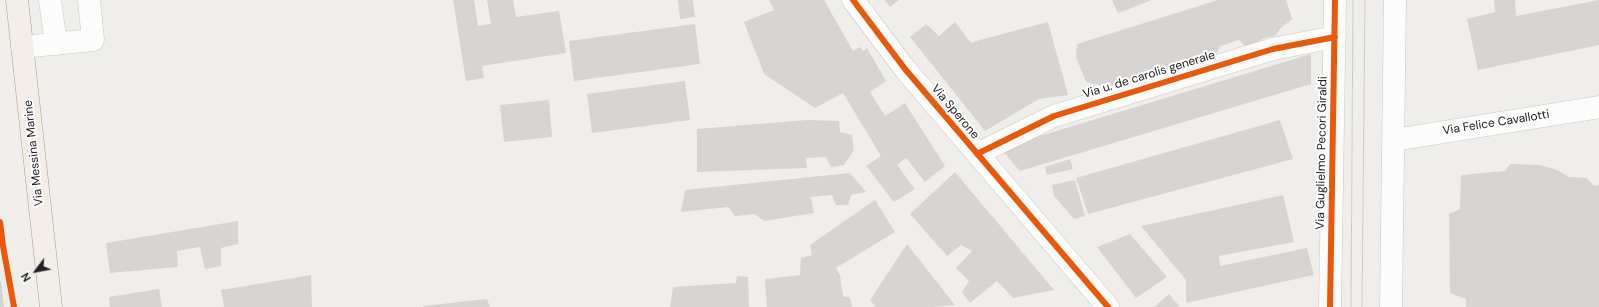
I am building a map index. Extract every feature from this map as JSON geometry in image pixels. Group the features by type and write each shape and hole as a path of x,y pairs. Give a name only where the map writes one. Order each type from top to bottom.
{"main road":[{"name":"Via Messina Marine","path":"17,0 51,307"}],"street":[{"path":"50,0 56,44"},
{"path":"22,47 93,40 89,0"},
{"name":"Via Sperone","path":"853,0 905,69 1108,307"},
{"name":"Via Guglielmo Pecori Giraldi","path":"1330,307 1335,0"},
{"path":"1391,307 1395,0"},
{"name":"Via u. de carolis generale","path":"977,154 1054,116 1273,49 1335,37"},
{"name":"Via Felice Cavallotti","path":"1394,140 1599,107"}],"building":[{"path":"453,0 474,0 478,26 491,24 487,0 513,0 516,17 559,11 566,53 482,66 484,78 466,81"},
{"path":"678,0 693,0 695,17 680,19"},
{"path":"769,0 824,0 853,51 860,47 863,51 867,48 886,81 870,92 885,116 905,103 945,166 925,182 906,158 897,165 915,189 894,202 866,166 881,156 843,93 815,108 764,74 744,22 774,10"},
{"path":"884,0 899,0 890,7"},
{"path":"1112,0 1152,0 1118,13"},
{"path":"1218,0 1286,0 1292,19 1280,29 1275,36 1262,39 1247,48 1239,40 1220,46 1217,53 1168,69 1144,73 1138,77 1109,87 1086,82 1076,57 1077,44"},
{"path":"1494,0 1515,0 1516,16 1599,0 1599,45 1478,70 1467,19 1495,12"},
{"path":"955,22 971,43 1048,22 1068,95 1039,99 985,131 910,37 926,24 939,36"},
{"path":"695,24 700,64 574,81 569,41"},
{"path":"1311,54 1311,84 1020,171 1000,148"},
{"path":"685,81 690,120 592,133 587,94"},
{"path":"549,100 552,137 504,142 500,105"},
{"path":"807,120 839,121 840,132 852,135 854,150 844,165 831,167 826,157 806,158 807,168 697,172 697,129"},
{"path":"1280,120 1293,159 1088,214 1076,178"},
{"path":"1070,159 1073,169 1047,175 1045,167"},
{"path":"1510,164 1540,165 1557,170 1569,177 1587,178 1594,186 1599,185 1599,307 1466,307 1466,299 1450,293 1449,214 1460,209 1461,175 1505,171"},
{"path":"955,172 1054,290 1013,298 997,281 970,303 962,292 969,281 956,268 972,251 961,245 947,256 910,214"},
{"path":"850,173 866,192 851,195 848,205 836,205 832,195 811,197 814,213 764,221 755,214 735,216 728,207 681,212 685,190"},
{"path":"1075,180 1085,216 1074,219 1054,196 1052,185"},
{"path":"1283,195 1294,242 1219,256 1220,266 1307,248 1314,275 1186,303 1186,280 1141,226"},
{"path":"875,200 895,232 836,268 840,275 843,296 850,298 852,307 767,307 765,279 800,275 801,258 812,255 810,245"},
{"path":"238,221 238,244 221,248 221,266 205,269 200,247 177,251 178,267 110,273 106,243"},
{"path":"1130,234 1167,277 1136,298 1097,247"},
{"path":"907,244 955,305 931,307 876,307 870,300"},
{"path":"311,275 312,307 224,307 221,290"},
{"path":"737,276 748,277 749,307 670,307 673,287 736,283"},
{"path":"1,281 4,307 0,307"},
{"path":"159,289 162,307 110,307 109,297"},
{"path":"1169,294 1180,307 1154,307"},
{"path":"487,299 490,307 423,307 423,306"}],"tram line":[{"path":"1351,307 1353,0"},
{"path":"1362,307 1365,0"}],"cycle path":[{"path":"853,0 905,69 1108,307"},
{"path":"1330,307 1335,0"},
{"path":"977,154 1054,116 1273,49 1335,37"},
{"path":"0,222 14,307"}]}
